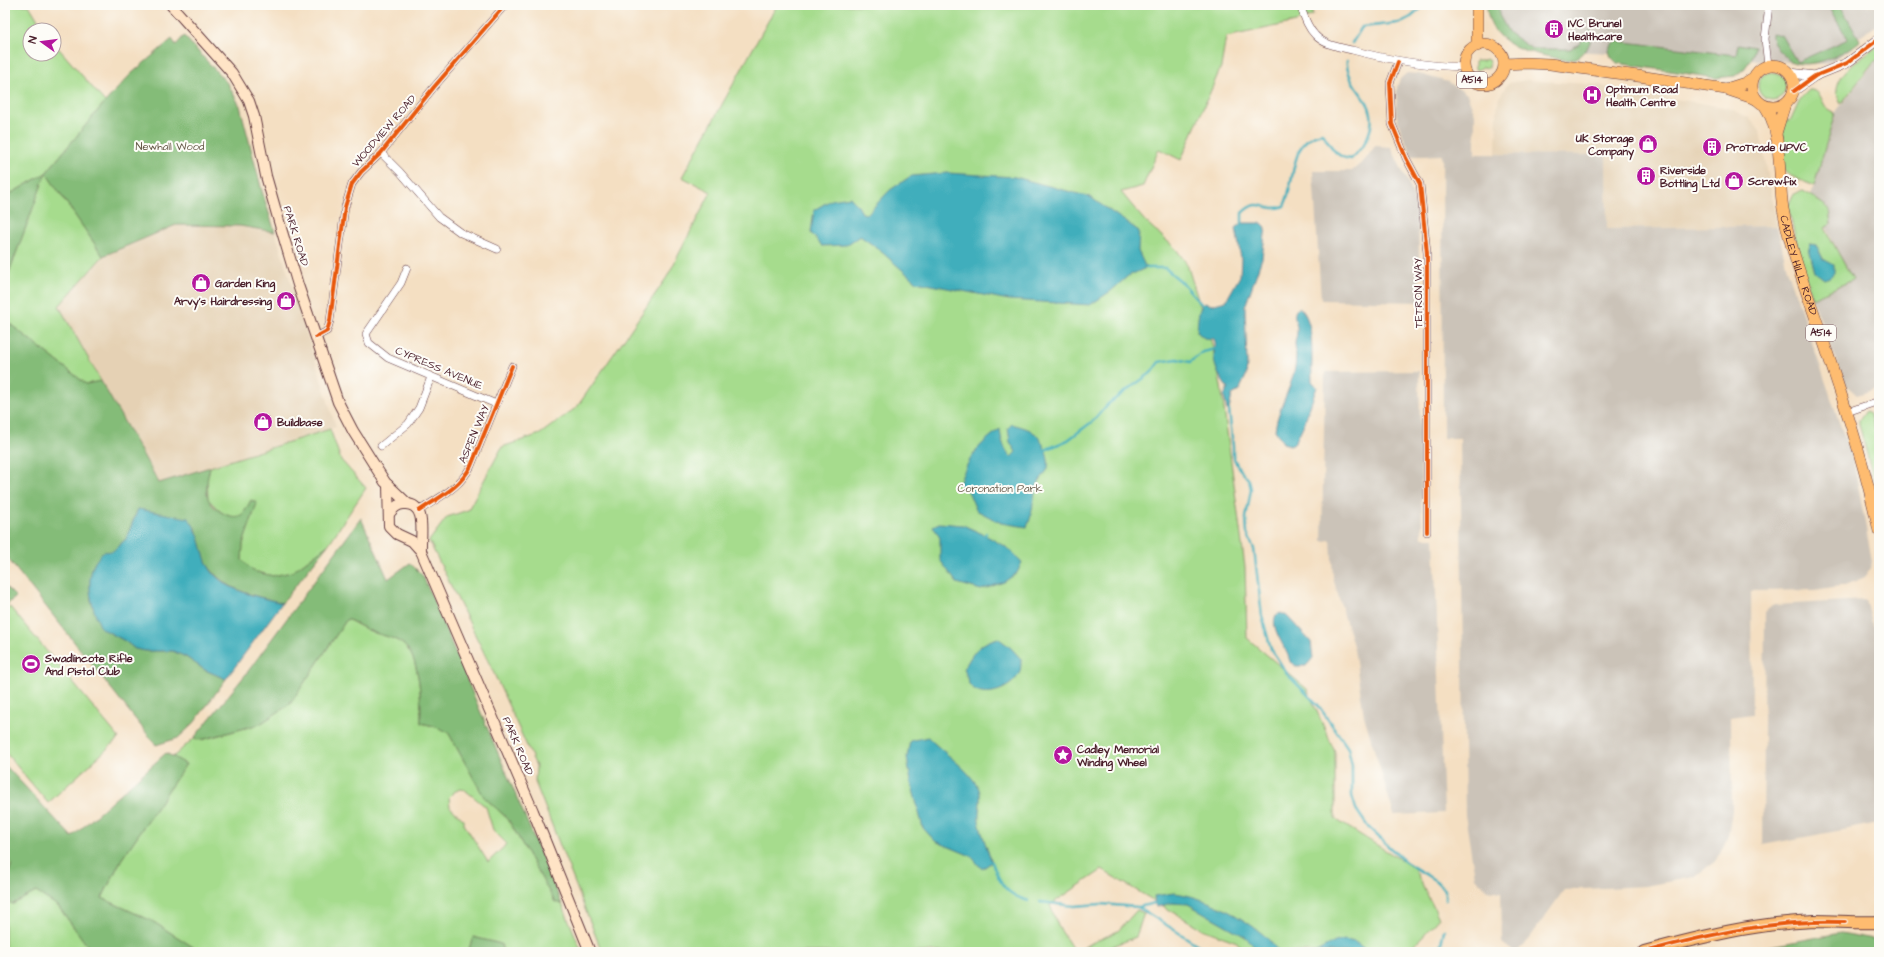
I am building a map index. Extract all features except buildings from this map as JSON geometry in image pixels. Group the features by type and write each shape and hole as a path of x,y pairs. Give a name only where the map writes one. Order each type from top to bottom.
{"highway":[{"path":"1644,952 1685,940 1741,929 1815,921 1879,922"}],"main road":[{"name":"PARK ROAD","path":"171,5 232,73 249,101 254,116 266,176 298,285 338,402 353,431 388,485 407,503 419,511 421,517 420,551"},
{"path":"1477,5 1477,46 1484,45 1496,48 1502,56 1504,64 1550,64 1726,89 1761,103 1779,107 1785,104"},
{"name":"A514","path":"1477,46 1466,54 1464,67 1470,79 1477,83 1487,84 1498,78 1504,64"},
{"path":"1726,89 1745,83 1753,78 1757,72 1768,66 1778,65 1790,73 1794,79 1794,91"},
{"name":"A514","path":"1753,78 1752,90 1761,103"},
{"name":"A514","path":"1785,104 1791,98 1794,91"},
{"name":"CADLEY HILL ROAD","path":"1761,103 1771,115 1776,133 1783,211 1802,281 1863,463 1879,531"},
{"name":"CADLEY HILL ROAD","path":"1776,133 1785,104"},
{"name":"PARK ROAD","path":"388,485 389,526 392,531 412,541 420,551 530,804 590,952"},
{"path":"389,514 397,506 407,503"},
{"path":"402,536 413,535 420,527"}],"street":[{"name":"WOODVIEW ROAD","path":"316,337 327,331 330,321 348,195 352,184 360,172 381,153 434,87 505,5"},
{"path":"1300,5 1308,26 1316,36 1330,45 1398,62 1429,66 1464,67"},
{"path":"1768,66 1765,39 1769,5"},
{"path":"1794,91 1815,76 1847,63 1879,39"},
{"name":"TETRON WAY","path":"1398,62 1390,83 1392,124 1406,158 1420,184 1427,253 1428,532"},
{"path":"1790,73 1815,76"},
{"path":"381,153 400,172 439,217 461,233 497,249"},
{"name":"CYPRESS AVENUE","path":"407,268 401,282 366,334 369,343 388,358 496,404"},
{"name":"ASPEN WAY","path":"419,511 457,486 465,477 471,466 512,366"},
{"path":"381,446 408,424 419,408 431,377"},
{"path":"1847,412 1879,401"}],"shaded area":[{"path":"1495,5 1830,5 1852,48 1827,64 1532,49 1506,37"},
{"path":"1840,5 1879,5 1879,24 1858,37"},
{"path":"1876,60 1879,61 1879,388 1857,395 1846,385 1812,298 1852,280 1810,194 1814,186 1835,113"},
{"path":"1407,73 1419,74 1448,82 1467,94 1475,114 1475,154 1606,155 1607,229 1777,226 1787,269 1855,468 1872,561 1871,568 1865,577 1846,585 1815,590 1751,591 1752,714 1731,717 1732,810 1728,836 1717,860 1694,877 1645,886 1564,890 1524,946 1514,952 1502,943 1501,892 1487,890 1475,877 1465,815 1460,438 1443,438 1442,155 1412,156 1401,132 1396,113 1397,87 1400,79"},
{"path":"1526,80 1602,85 1605,87 1729,108 1749,118 1760,131 1777,226 1607,229 1606,155 1496,154 1497,110 1499,98 1508,83"},
{"path":"1375,146 1391,147 1410,187 1418,212 1420,302 1321,300 1313,171 1352,171 1365,160"},
{"path":"176,225 240,226 275,232 336,427 159,483 59,306 103,256"},
{"path":"1419,371 1422,538 1434,538 1444,813 1394,815 1364,716 1354,649 1333,578 1331,540 1322,541 1325,372"},
{"path":"1866,600 1879,650 1879,823 1763,845 1765,612 1772,606 1776,605"}],"green space":[{"path":"5,5 29,5 39,22 22,22 22,62 62,62 62,52 105,102 46,173 5,197"},
{"name":"Coronation Park","path":"777,5 1310,5 1313,15 1296,22 1226,37 1221,67 1181,160 1159,149 1143,186 1121,192 1144,220 1176,249 1187,264 1212,344 1221,386 1245,567 1247,638 1307,689 1335,752 1335,819 1414,868 1439,918 1408,952 1245,952 1237,942 1202,929 1102,870 1050,905 1058,926 1074,951 1118,931 1137,910 1144,913 1136,937 1098,952 602,952 535,782 536,766 491,667 429,541 447,517 468,510 502,447 540,434 577,407 667,277 711,192 682,177"},
{"path":"1487,5 1499,5 1499,15 1509,33 1532,49 1570,49 1579,44 1590,30 1592,33 1587,49 1581,55 1570,60 1535,53 1515,46 1506,41 1492,26 1488,17"},
{"path":"1827,5 1840,5 1860,40 1846,51 1827,60 1807,64 1798,64 1790,61 1776,46 1772,38 1772,33 1781,35 1797,62 1848,39"},
{"name":"Newhall Wood","path":"184,36 228,84 240,106 262,191 275,232 240,226 176,225 103,256 46,173 105,102 131,74 172,39 176,45"},
{"path":"1617,41 1736,55 1738,44 1755,47 1752,58 1744,69 1735,76 1716,78 1617,63 1611,57 1609,51 1612,44"},
{"path":"1879,44 1879,61 1875,60 1841,104 1837,94 1841,77 1855,62"},
{"path":"1486,59 1489,61 1489,68 1483,67 1477,70 1475,69 1475,61 1483,61"},
{"path":"1772,72 1782,76 1786,86 1782,96 1772,100 1762,96 1758,86 1762,76"},
{"path":"1809,90 1818,93 1826,108 1835,113 1814,186 1791,176 1784,170 1782,151 1782,139 1786,120 1790,121 1800,99"},
{"path":"46,173 103,256 59,306 101,381 86,384 5,320 5,283"},
{"path":"46,173 5,283 5,197"},
{"path":"1802,190 1826,206 1829,210 1831,224 1825,228 1853,280 1812,298 1801,262 1788,206 1793,195","holes":["1810,244 1816,245 1823,259 1815,272 1809,249"]},
{"path":"5,320 86,384 101,381 159,483 210,467 207,482 207,494 213,506 227,515 237,516 244,512 251,500 257,503 243,544 242,560 253,571 273,576 292,572 328,545 282,603 240,591 222,580 214,573 205,560 196,528 138,509 126,539 113,551 90,580 91,601 101,628 125,641 135,649 146,651 173,651 186,657 205,670 226,679 194,723 178,738 156,745 5,555"},
{"path":"1866,412 1870,414 1879,440 1879,500 1859,424 1859,420"},
{"path":"330,429 341,460 366,488 328,545 292,572 273,576 253,571 242,560 243,544 257,503 251,500 243,514 238,517 229,517 224,514 208,499 207,479 210,467"},
{"path":"361,518 388,579 410,563 423,576 562,904 555,902 508,819 484,797 448,732 434,726 421,723 419,683 414,662 405,646 394,639 375,633 347,619 290,704 260,724 201,740 194,738 246,674"},
{"path":"5,586 16,597 5,606"},
{"name":"Swadlincote Rifle And Pistol Club","path":"10,607 119,738 48,803 5,752 5,611"},
{"path":"347,619 375,633 402,643 410,653 417,672 420,694 421,723 434,726 448,732 484,797 508,819 555,902 562,904 582,952 503,952 501,944 473,937 468,952 201,952 152,921 102,898 121,860 186,764 173,757 194,738 201,740 260,724 290,704","holes":["460,789 465,790 486,807 493,830 507,844 488,862 464,824 464,820 450,807 449,797"]},
{"path":"166,753 186,764 121,860 102,898 152,921 201,952 92,952 58,906 36,892 13,904 5,901 5,883 12,864 5,854 5,765 72,837"},
{"path":"5,854 12,863 5,883"},
{"path":"36,892 58,906 92,952 5,952 5,901 13,904"},
{"path":"1841,933 1879,940 1879,949 1862,952 1738,952"},
{"path":"473,937 501,944 503,952 468,952"}],"water":[{"path":"947,173 1015,177 1090,197 1139,231 1138,251 1146,268 1128,276 1111,291 1090,305 1009,300 916,282 877,248 860,236 846,245 822,246 811,233 814,210 831,200 850,197 862,213 867,214 890,190 911,176"},
{"path":"1242,223 1262,223 1266,227 1262,258 1245,307 1247,362 1246,376 1239,391 1232,395 1229,410 1227,410 1224,396 1228,388 1220,377 1216,368 1214,359 1215,341 1214,339 1204,338 1197,332 1199,312 1202,305 1205,302 1211,305 1226,301 1240,276 1241,259 1236,228"},
{"path":"1810,244 1816,245 1823,259 1834,265 1834,273 1830,277 1824,279 1815,272 1809,249"},
{"path":"1299,307 1308,321 1312,342 1312,381 1317,387 1303,426 1295,443 1290,445 1283,443 1275,430 1295,366 1297,328 1295,312"},
{"path":"1012,424 1033,432 1045,448 1048,458 1048,468 1037,486 1027,527 1001,523 976,510 969,493 959,484 970,459 985,441 1000,429 1006,451 1011,457 1016,452 1010,442 1008,428"},
{"path":"138,509 188,518 195,528 211,571 219,579 238,590 282,603 226,679 205,670 186,657 173,651 146,651 135,649 125,641 101,628 92,605 90,588 91,572 95,562 103,552 113,551 126,539"},
{"path":"939,523 963,525 1006,547 1022,562 1017,573 1004,582 981,590 957,583 940,560 940,538 933,526"},
{"path":"1281,613 1287,616 1311,642 1313,658 1306,666 1296,666 1290,662 1275,626 1274,620 1276,615"},
{"path":"998,638 1011,648 1021,659 1020,672 1010,685 1003,689 988,693 981,692 974,689 969,684 964,669 977,649 991,640"},
{"path":"928,737 968,773 978,787 980,794 979,821 992,862 982,869 971,856 935,841 923,828 911,782 907,757 910,741"},
{"path":"1174,893 1198,898 1235,915 1257,929 1282,952 1258,952 1247,938 1188,904 1171,903 1157,907 1155,905 1154,896"},
{"path":"1345,940 1355,942 1369,952 1316,952 1335,942"}],"waterway":[{"path":"1352,43 1362,27 1399,23 1411,17 1425,5"},
{"path":"1242,223 1242,213 1253,205 1272,208 1284,206 1288,197 1298,153 1303,144 1311,137 1322,133 1337,153 1351,159 1365,142 1371,129 1371,114 1368,104 1350,76 1347,61"},
{"path":"1146,268 1165,268 1183,283 1202,305"},
{"path":"1045,450 1068,440 1093,421 1108,404 1151,373 1159,362 1177,359 1190,362 1203,352 1215,349"},
{"path":"1229,410 1233,456 1238,467 1249,480 1251,489 1246,518 1247,533 1254,549 1262,616 1271,649 1288,675 1318,705 1348,748 1352,765 1352,796 1356,809 1368,827 1404,861 1436,881 1445,890 1445,900"},
{"path":"992,862 998,877 1005,888 1021,899 1029,901"},
{"path":"1040,902 1074,906 1101,904 1138,907 1209,952"},
{"path":"1139,907 1154,903"},
{"path":"1437,952 1441,944 1444,930"}],"cycle path":[{"path":"316,337 327,331 330,321 345,207 352,184 361,172 381,153 434,87 505,5"},
{"path":"1794,91 1815,76 1847,63 1879,39"},
{"path":"1398,62 1390,83 1392,124 1406,158 1420,184 1427,253 1427,532"},
{"path":"419,511 448,492 466,474 471,466 512,366"},
{"path":"1644,952 1694,939 1768,925 1845,922"}],"place":[{"name":"IVC Brunel Healthcare","path":"1554,29"},
{"name":"Optimum Road Health Centre","path":"1592,95"},
{"name":"UK Storage Company","path":"1648,144"},
{"name":"ProTrade UPVC","path":"1712,147"},
{"name":"Riverside Bottling Ltd","path":"1646,176"},
{"name":"Screwfix","path":"1734,181"},
{"name":"Garden King","path":"201,283"},
{"name":"Arvy's Hairdressing","path":"286,301"},
{"name":"Buildbase","path":"263,422"},
{"name":"Swadlincote Rifle And Pistol Club","path":"31,664"},
{"name":"Cadley Memorial Winding Wheel","path":"1063,755"}]}
